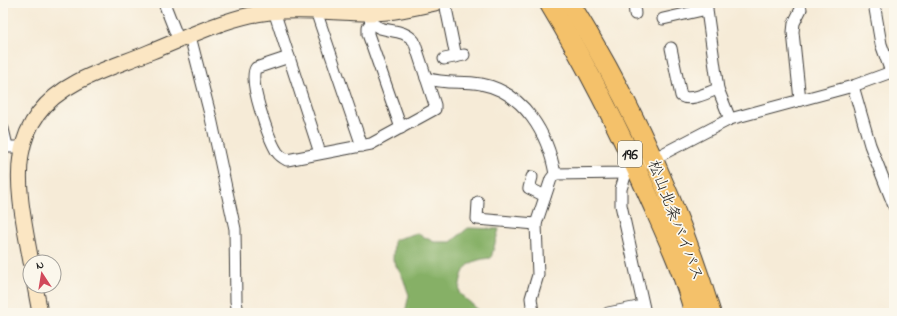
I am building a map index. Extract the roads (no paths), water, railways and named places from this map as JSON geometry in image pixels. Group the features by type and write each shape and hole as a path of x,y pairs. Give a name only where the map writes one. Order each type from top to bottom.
{"highway":[{"name":"松山北条バイパス","path":"549,3 599,92 631,171 670,244 694,313"},
{"name":"松山北条バイパス","path":"570,3 616,82 654,158 687,238 711,313"}],"street":[{"path":"164,3 184,38 211,118 235,229 236,301 238,313"},
{"path":"10,147 27,130 36,114 45,103 61,92 95,74 184,38 248,16 270,9 316,11 370,18 435,3"},
{"path":"444,59 460,56 446,3"},
{"path":"555,174 631,171 730,119 853,86 893,72 881,44 874,3"},
{"path":"663,19 706,6 718,89 730,119"},
{"path":"270,9 289,57 320,152"},
{"path":"800,100 793,32 794,23 801,9"},
{"path":"316,11 362,146"},
{"path":"289,57 256,68 253,72 256,94 277,152 282,157 293,160 320,152 371,144 435,109 435,105 414,41 408,35 399,31 380,28 370,18"},
{"path":"370,18 368,34 401,128"},
{"path":"671,48 681,96 691,98 718,89"},
{"path":"426,78 439,83 482,84 511,96 523,107 545,138 551,153 555,174 545,196 536,224 538,274 531,298 533,313"},
{"path":"853,86 870,145 894,206"},
{"path":"3,129 10,147 19,185 30,254"},
{"path":"608,313 644,309 621,205 621,189 631,171"},
{"path":"532,177 529,188 545,196"},
{"path":"478,202 477,219 536,224"},
{"path":"36,294 40,313"}]}
